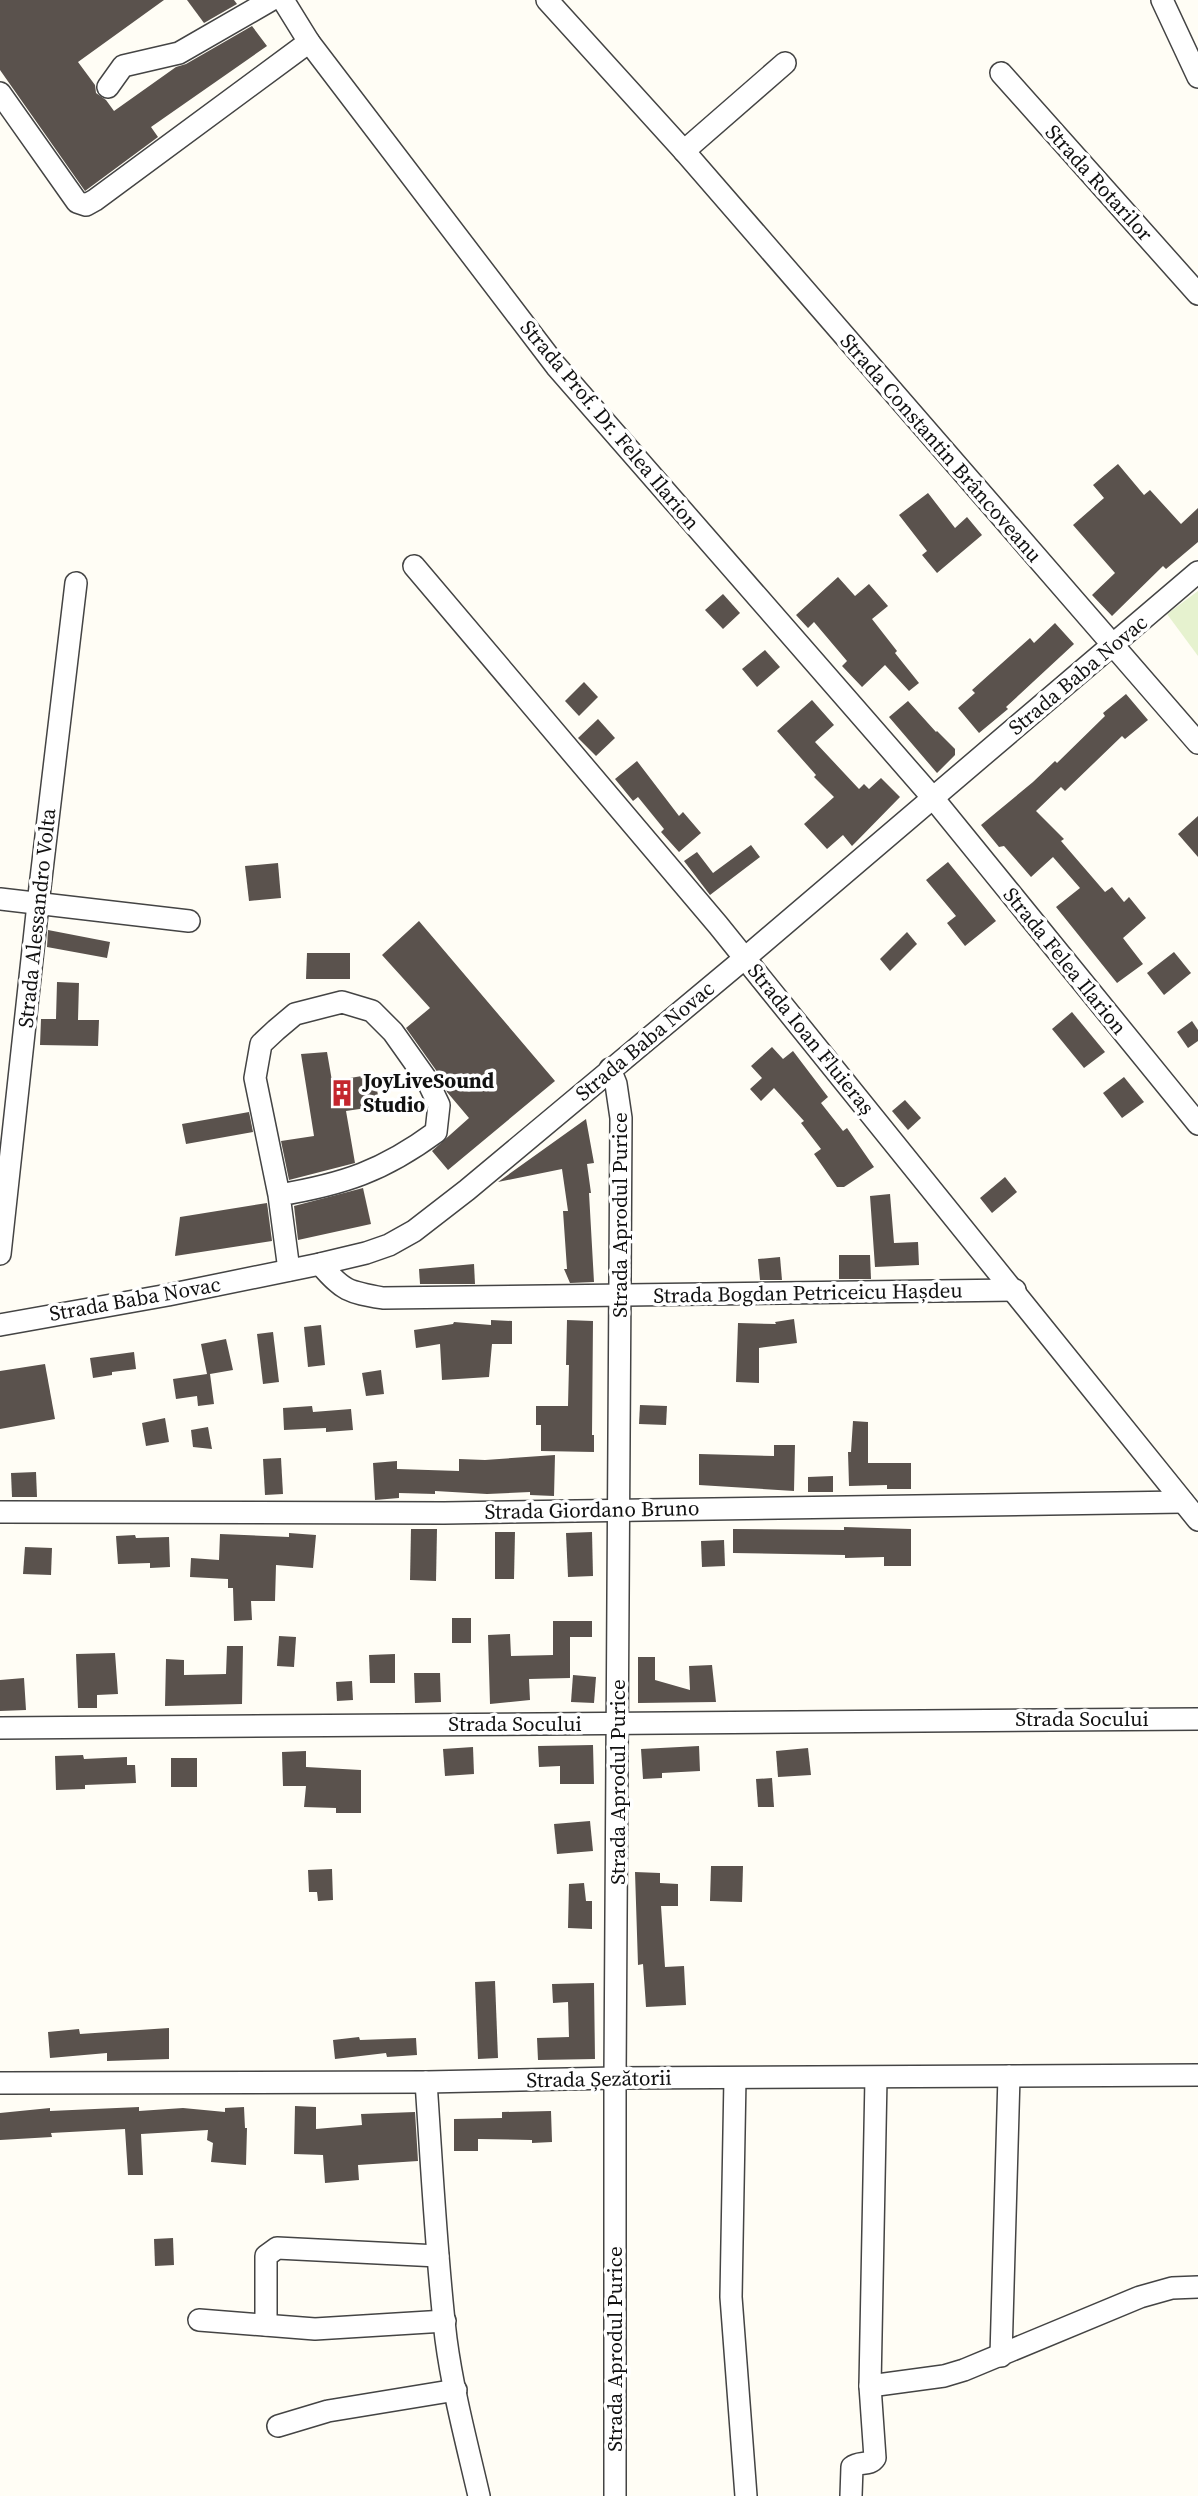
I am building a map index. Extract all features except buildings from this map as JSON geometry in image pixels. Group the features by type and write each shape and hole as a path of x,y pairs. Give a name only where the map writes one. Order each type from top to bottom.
{"street":[{"path":"108,86 123,66 178,53 271,0"},
{"name":"Strada Prof. Dr. Felea Ilarion","path":"284,0 309,42 555,366 933,798"},
{"name":"Strada Constantin Brâncoveanu","path":"547,0 684,151 1198,743"},
{"path":"1162,0 1198,77"},
{"path":"0,93 77,202 86,205 309,42"},
{"path":"684,151 785,64"},
{"name":"Strada Rotarilor","path":"1001,73 1198,293"},
{"name":"Strada Ioan Fluieraș","path":"414,566 745,958 1198,1520"},
{"name":"Strada Baba Novac","path":"0,1325 320,1264 389,1245 414,1231 745,958 1198,572"},
{"name":"Strada Alessandro Volta","path":"0,1254 76,583"},
{"name":"Strada Felea Ilarion","path":"933,798 1198,1124"},
{"path":"0,899 189,921"},
{"path":"279,1195 316,1189 362,1175 404,1155 436,1132 439,1105 427,1080 393,1032 372,1011 342,1002 295,1014 261,1044 255,1078 279,1195 289,1270"},
{"name":"Strada Aprodul Purice","path":"610,1069 616,1084 621,1118 615,2496"},
{"name":"Strada Bogdan Petriceicu Hașdeu","path":"320,1264 344,1289 383,1298 1015,1290"},
{"name":"Strada Giordano Bruno","path":"0,1512 444,1513 1184,1502"},
{"name":"Strada Socului","path":"0,1728 1198,1718"},
{"name":"Strada Șezătorii","path":"0,2083 1198,2075"},
{"path":"1001,2356 1009,2076"},
{"path":"735,2078 731,2297 746,2496"},
{"path":"850,2496 852,2467 870,2463 876,2458 870,2386 876,2078"},
{"path":"426,2082 445,2321 456,2390 479,2496"},
{"path":"266,2325 266,2256 271,2250 277,2248 438,2256"},
{"path":"870,2386 944,2376 1001,2356 1139,2297 1172,2288 1198,2287"},
{"path":"199,2320 315,2329 445,2321"},
{"path":"278,2426 328,2411 456,2390"}],"green space":[{"path":"1198,591 1198,656 1167,614"}],"place":[{"name":"JoyLiveSound Studio","path":"342,1093"}]}
